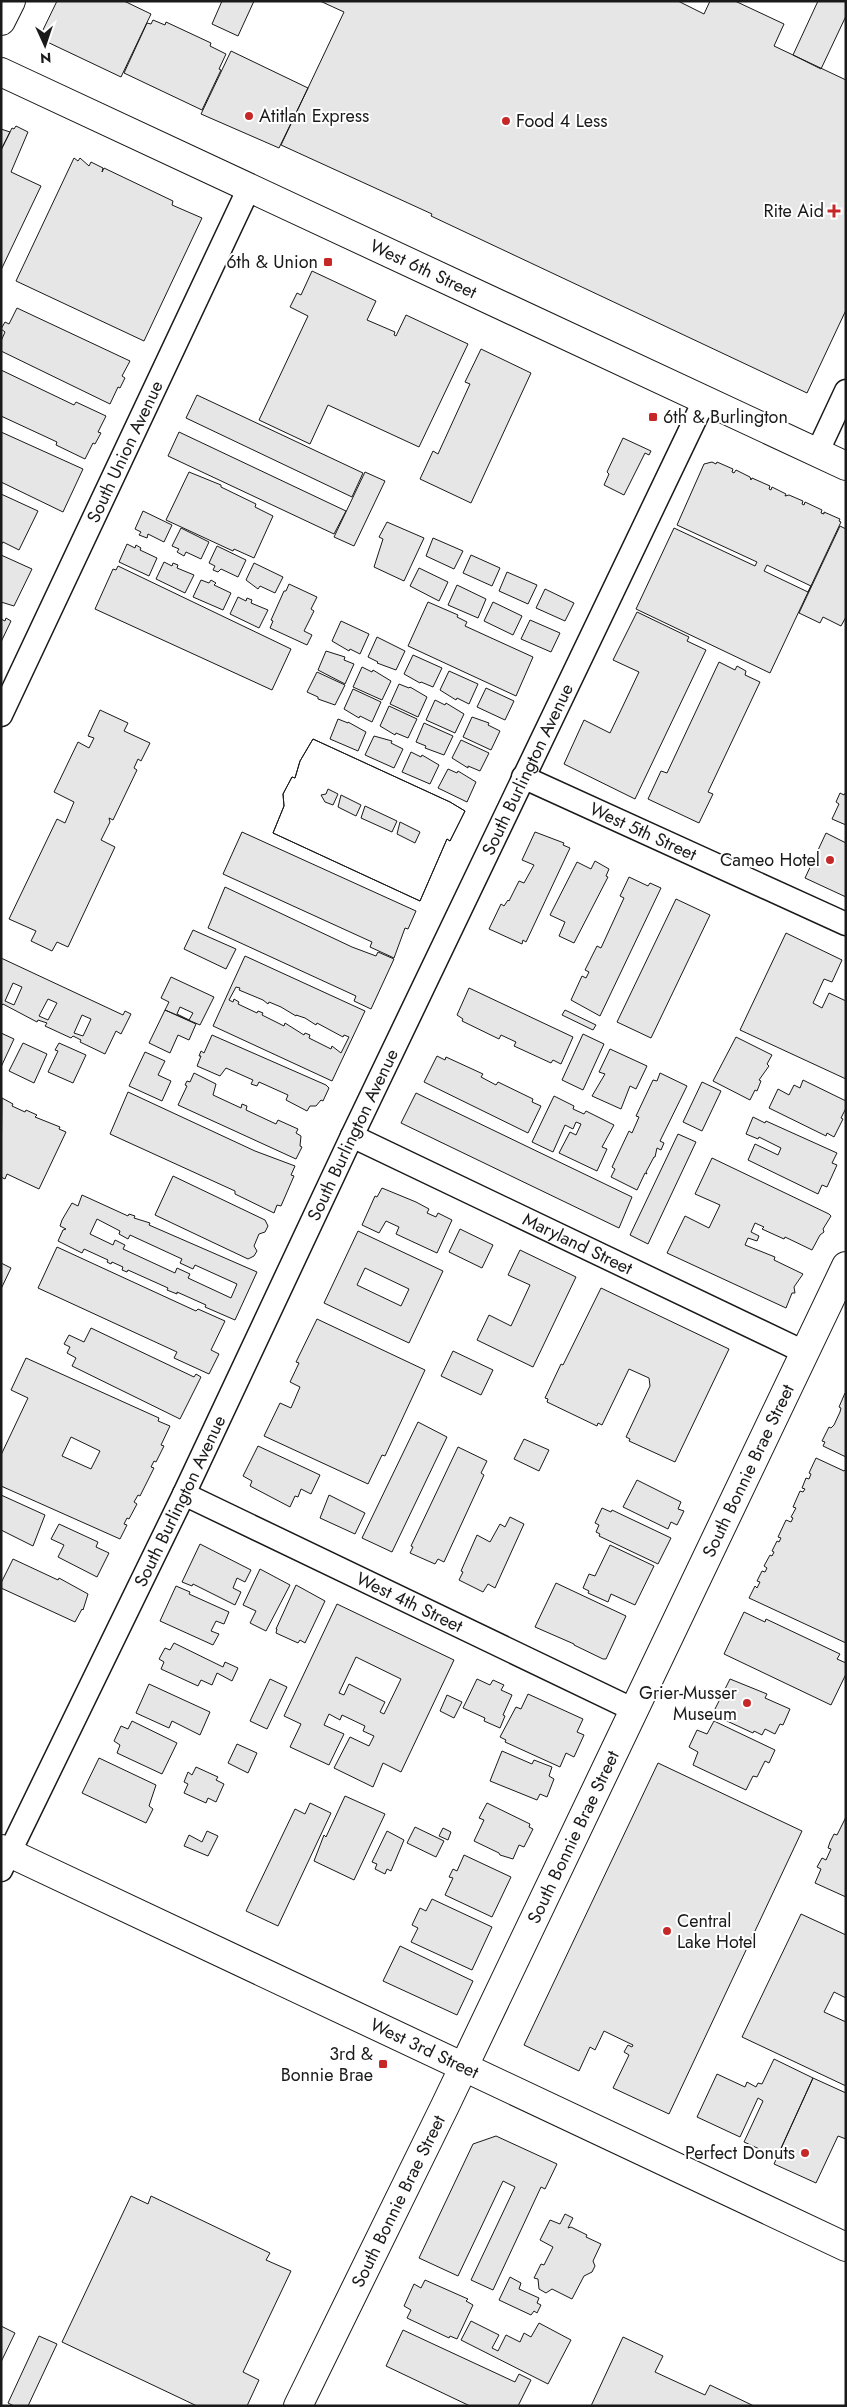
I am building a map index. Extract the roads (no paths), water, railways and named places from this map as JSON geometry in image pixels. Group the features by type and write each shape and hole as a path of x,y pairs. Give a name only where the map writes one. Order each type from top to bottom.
{"main road":[{"path":"1,21 11,1"},
{"name":"West 6th Street","path":"1,72 846,466"},
{"name":"South Bonnie Brae Street","path":"298,2406 731,1510 846,1266"},
{"name":"West 3rd Street","path":"4,1857 463,2067 846,2248"}],"street":[{"name":"South Union Avenue","path":"1,714 249,188"},
{"path":"817,453 846,391"},
{"name":"South Burlington Avenue","path":"4,1857 184,1494 352,1136 704,401"},
{"name":"West 5th Street","path":"523,778 846,924"},
{"name":"Maryland Street","path":"352,1136 804,1352"},
{"name":"West 4th Street","path":"184,1494 634,1710"}],"place":[{"name":"Atitlan Express","path":"249,116"},
{"name":"Food 4 Less","path":"506,121"},
{"name":"Rite Aid","path":"834,211"},
{"name":"6th & Union","path":"328,262"},
{"name":"6th & Burlington","path":"653,417"},
{"name":"Cameo Hotel","path":"830,860"},
{"name":"Grier-Musser Museum","path":"747,1703"},
{"name":"Central Lake Hotel","path":"667,1931"},
{"name":"3rd & Bonnie Brae","path":"383,2064"},
{"name":"Perfect Donuts","path":"805,2153"}]}
